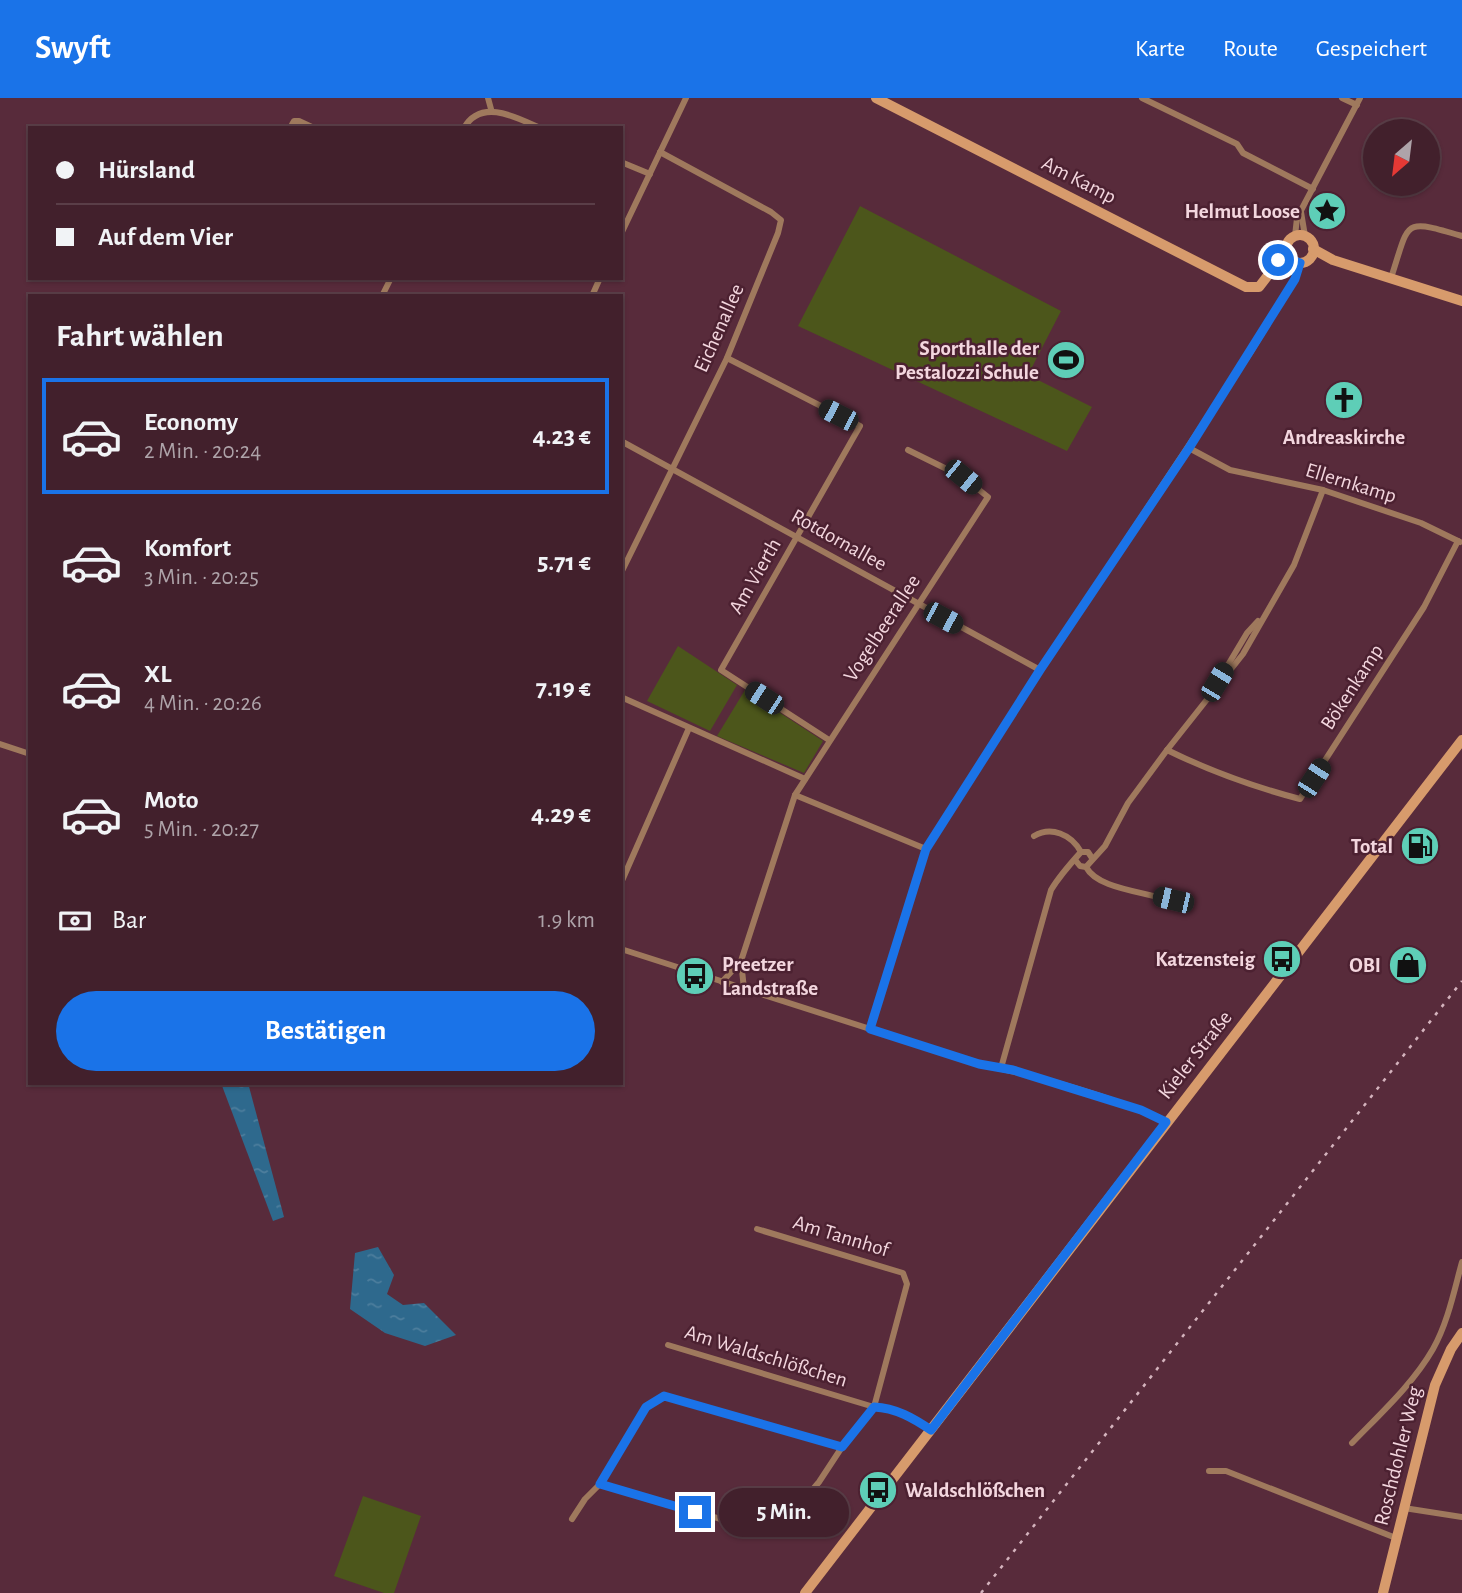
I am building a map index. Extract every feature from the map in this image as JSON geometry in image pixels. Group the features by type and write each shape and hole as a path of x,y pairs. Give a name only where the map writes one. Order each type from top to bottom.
{"main road":[{"name":"Am Kamp","path":"876,98 1252,289 1259,287 1274,270 1300,257"},
{"path":"1300,257 1311,241 1300,236 1288,243 1300,257 1333,260 1462,301"},
{"name":"Kieler Straße","path":"804,1593 1462,740"},
{"name":"Roschdohler Weg","path":"1383,1593 1435,1385 1451,1349 1462,1333"}],"street":[{"path":"488,98 491,109"},
{"path":"623,230 686,98"},
{"path":"1142,98 1237,144 1243,153 1313,189"},
{"path":"1300,236 1297,218 1358,102 1342,98"},
{"path":"466,125 491,109 503,111 536,126"},
{"path":"291,126 294,121 299,121 310,126"},
{"name":"Eichenallee","path":"623,568 727,358 781,220 660,152"},
{"path":"623,163 650,174"},
{"path":"1391,278 1407,230 1422,225 1462,236"},
{"path":"870,1029 926,849 1040,670 1189,448 1295,279 1300,257"},
{"name":"Am Vierth","path":"727,358 860,426 722,670 829,740"},
{"name":"Rotdornallee","path":"623,442 1040,670"},
{"name":"Ellernkamp","path":"1189,448 1230,470 1323,489 1421,523 1460,542"},
{"name":"Vogelbeerallee","path":"741,961 795,795 988,497 963,477 908,450"},
{"path":"1076,861 1080,866 1086,867 1092,858 1097,856 1128,803 1243,654 1294,565 1323,489"},
{"name":"Bökenkamp","path":"1167,750 1246,784 1300,799 1424,607 1460,542"},
{"path":"623,698 805,779"},
{"path":"623,878 689,727"},
{"path":"0,744 28,753"},
{"path":"795,795 926,849"},
{"path":"1034,836 1043,831 1053,831 1076,843 1081,852"},
{"path":"1081,852 1088,852 1092,858"},
{"path":"1001,1068 1051,890 1066,866 1076,861 1081,852"},
{"path":"1086,867 1091,875 1109,884 1173,900 1184,907"},
{"path":"623,950 979,1064 1001,1068 1141,1110 1166,1122"},
{"path":"722,982 741,961"},
{"path":"741,961 744,989"},
{"name":"Am Tannhof","path":"757,1229 903,1273 907,1284 874,1407"},
{"name":"Roschdohler Weg","path":"1352,1443 1412,1377 1433,1349 1448,1315 1462,1262"},
{"name":"Am Waldschlößchen","path":"667,1345 874,1407 887,1408 913,1418 931,1430"},
{"path":"572,1519 584,1499 600,1484 646,1407 664,1396 842,1447"},
{"path":"600,1484 762,1531 771,1531 782,1526 819,1482 842,1447 874,1407"},
{"path":"1209,1471 1226,1471 1396,1538"},
{"path":"1404,1508 1462,1517"}],"green space":[{"path":"860,206 1061,311 1028,375 1092,407 1067,451 798,326"},
{"path":"678,646 737,685 710,731 647,701"},
{"path":"745,690 823,741 804,773 717,736"},
{"path":"363,1496 421,1516 394,1593 384,1593 334,1576"}],"water":[{"path":"222,1085 249,1085 284,1217 273,1221"},
{"path":"378,1247 394,1275 387,1294 403,1305 424,1303 456,1335 425,1346 385,1333 350,1309 355,1253"}],"railway":[{"path":"981,1593 1462,981"}],"place":[{"name":"Helmut Loose","path":"1327,211"},
{"name":"Sporthalle der Pestalozzi Schule","path":"1066,360"},
{"name":"Andreaskirche","path":"1344,400"},
{"name":"Total","path":"1420,846"},
{"name":"Katzensteig","path":"1282,959"},
{"name":"OBI","path":"1408,965"},
{"name":"Preetzer Landstraße","path":"695,976"},
{"name":"Waldschlößchen","path":"878,1490"}],"route":[{"path":"695,1512 600,1484 646,1407 664,1396 842,1447 874,1407 887,1408 913,1418 931,1430 1166,1122 1141,1110 1013,1070 979,1064 870,1029 926,849 1040,670 1189,448 1295,279 1300,263 1292,260 1274,270 1278,260"}]}
